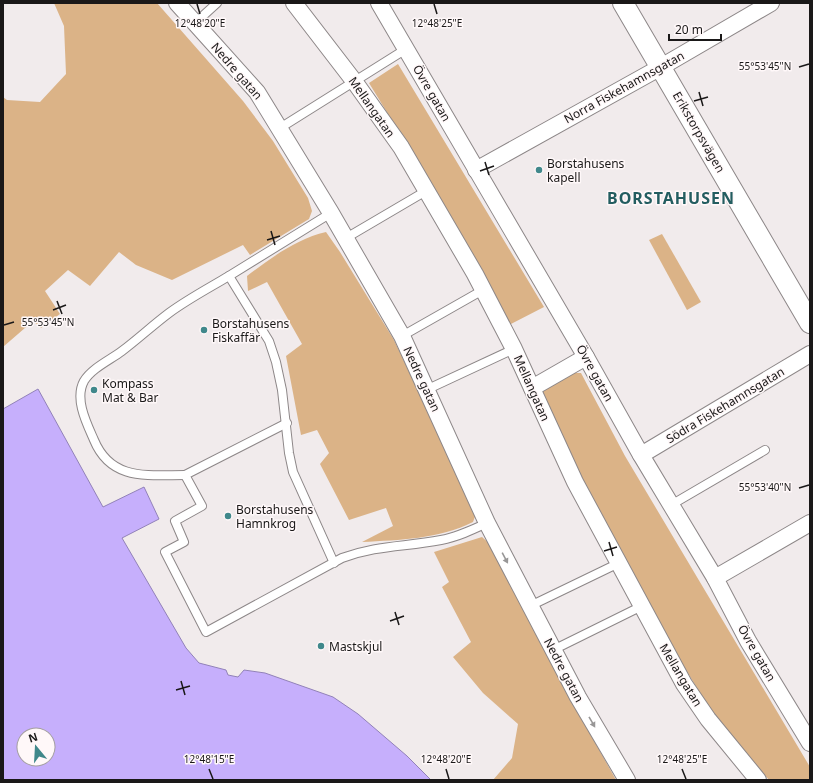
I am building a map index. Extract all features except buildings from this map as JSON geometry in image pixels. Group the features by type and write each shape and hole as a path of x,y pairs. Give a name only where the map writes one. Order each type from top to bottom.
{"street":[{"name":"Nedre gatan","path":"176,3 258,92 346,238 402,336 428,389 487,523 530,606 578,697 627,780"},
{"name":"Mellangatan","path":"294,3 354,81 401,147 483,290 514,349 575,482 684,684 752,778"},
{"name":"Övre gatan","path":"379,3 586,357 641,455 715,578 748,641 810,743"},
{"name":"Erikstorpsvägen","path":"623,3 810,323"},
{"name":"Norra Fiskehamnsgatan","path":"476,170 661,67 770,3"},
{"name":"Södra Fiskehamnsgatan","path":"641,455 810,354"},
{"path":"532,388 586,357"},
{"path":"715,578 810,524"}],"lane":[{"path":"195,23 217,3"},
{"path":"280,128 406,49"},
{"path":"346,238 426,191"},
{"path":"287,423 184,475 149,475 126,473 107,462 96,447 85,418 80,397 84,382 96,369 170,313 331,213"},
{"path":"229,276 268,341 276,362 287,423 289,453 293,472 334,563"},
{"path":"402,336 483,290"},
{"path":"428,389 514,349"},
{"path":"671,505 765,450"},
{"path":"184,475 202,506 175,521 184,542 165,552 206,632 334,563 362,550 441,540 462,534 487,523"},
{"path":"530,606 619,563"},
{"path":"553,650 642,606"}],"shaded area":[{"path":"54,3 157,3 243,101 273,141 308,198 312,211 309,219 250,255 243,245 172,280 136,265 119,252 90,286 68,270 45,291 60,314 41,328 33,321 3,347 3,97 7,100 40,102 66,74 64,26"},
{"path":"398,64 544,307 509,325 437,194 369,83"},
{"path":"326,232 394,340 476,514 473,522 447,532 419,538 362,542 393,526 386,508 349,520 320,464 329,453 317,430 301,435 286,356 302,344 267,282 248,291 247,276 294,244"},
{"path":"662,234 701,302 687,310 649,240"},
{"path":"571,373 581,373 625,456 810,767 810,780 769,780 715,718 665,635 540,401 541,391"},
{"path":"38,389 103,507 144,487 159,519 122,538 186,648 199,663 226,670 228,675 238,677 244,670 265,673 333,697 358,714 407,756 431,780 3,780 3,409"},
{"path":"482,537 491,545 562,683 616,780 493,780 512,758 518,724 483,693 453,657 471,642 442,587 449,582 434,552"}],"place":[{"name":"Borstahusens kapell","path":"539,170"},
{"name":"Borstahusens Fiskaffär","path":"204,330"},
{"name":"Kompass Mat & Bar","path":"94,390"},
{"name":"Borstahusens Hamnkrog","path":"228,516"},
{"name":"Mastskjul","path":"321,646"}],"district":[{"name":"BORSTAHUSEN","path":"671,198"}]}
